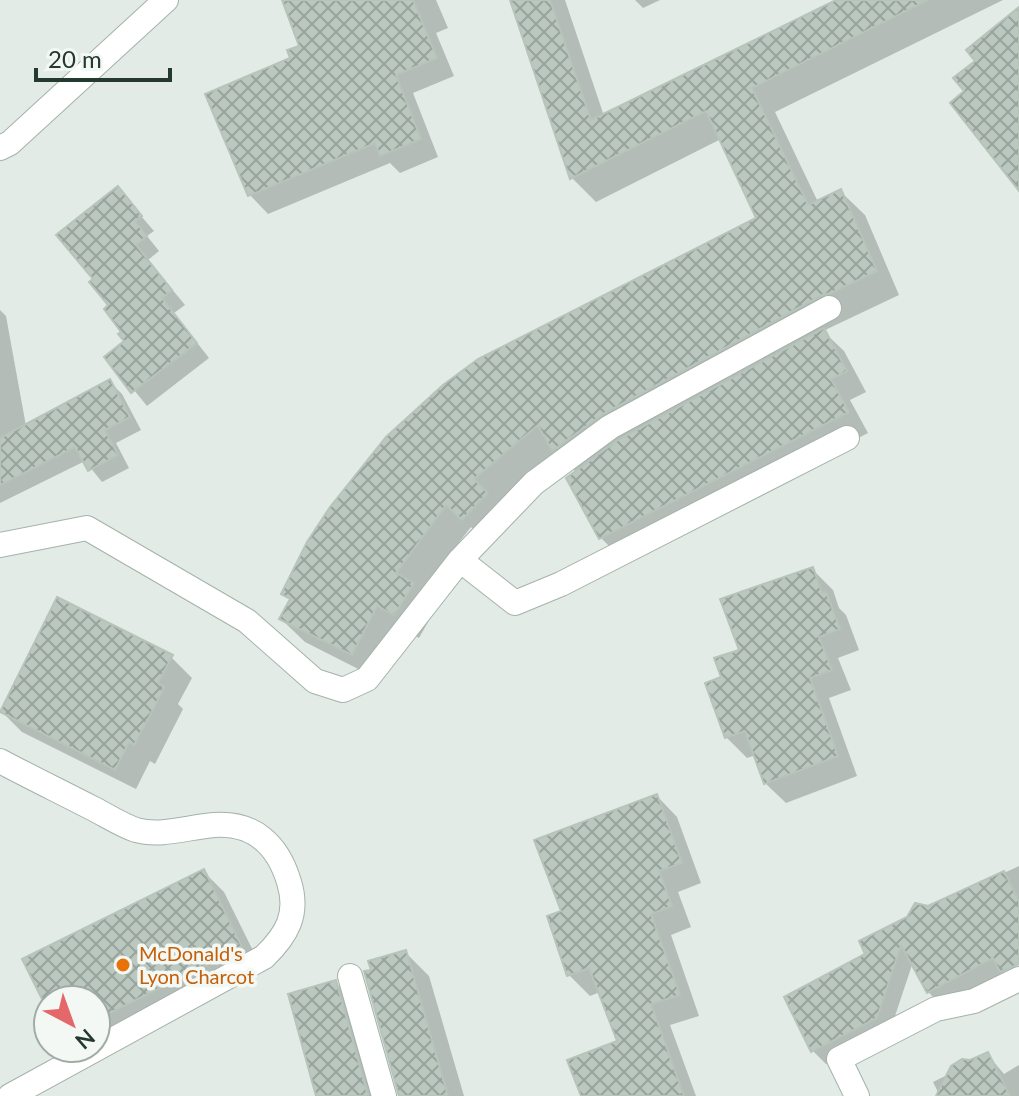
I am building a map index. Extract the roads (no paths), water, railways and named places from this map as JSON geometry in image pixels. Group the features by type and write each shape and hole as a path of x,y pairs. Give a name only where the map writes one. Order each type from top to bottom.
{"street":[{"path":"0,148 10,143 166,0"},
{"path":"0,545 87,528 247,621 315,681 343,690 367,679 460,560 534,483 610,427 829,308"},
{"path":"460,560 515,603 561,584 847,438"},
{"path":"0,761 135,830 161,833 217,825 248,830 267,841 282,859 291,887 292,917 282,939 264,957 10,1096"},
{"path":"350,976 384,1096"},
{"path":"857,1096 839,1059 936,1009 974,1001 1019,979"}],"place":[{"name":"McDonald's Lyon Charcot","path":"123,965"}]}
